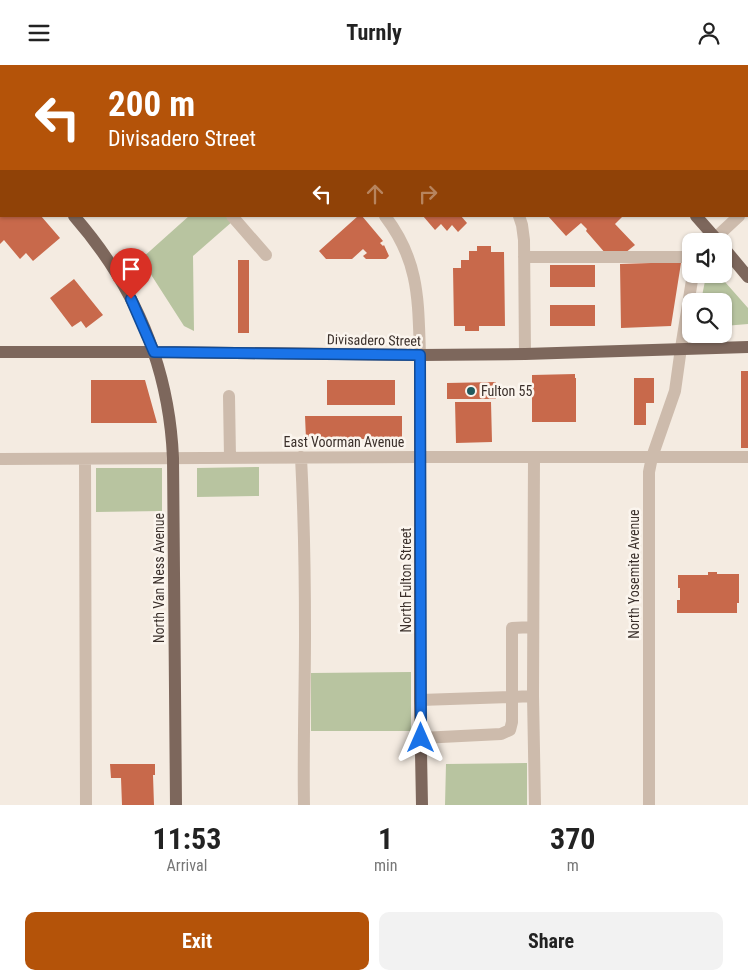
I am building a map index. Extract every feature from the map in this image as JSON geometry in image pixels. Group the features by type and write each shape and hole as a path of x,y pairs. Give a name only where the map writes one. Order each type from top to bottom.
{"main road":[{"name":"North Van Ness Avenue","path":"75,217 108,259 131,299 154,352 168,405 173,458 176,805"},
{"path":"697,217 709,233"},
{"path":"732,258 748,277"},
{"name":"Divisadero Street","path":"0,352 524,355 748,347"},
{"name":"North Fulton Street","path":"420,355 420,700 422,805"}],"street":[{"path":"233,217 266,255"},
{"path":"386,217 404,248 415,277 418,298 420,355"},
{"path":"519,217 523,233 524,257 524,355"},
{"path":"722,233 739,217"},
{"path":"524,257 682,257"},
{"name":"North Yosemite Avenue","path":"649,805 648,478 652,457 676,391 692,283"},
{"path":"229,396 230,458"},
{"path":"301,457 305,554 304,805"},
{"path":"534,457 533,627 536,805"},
{"name":"East Voorman Avenue","path":"0,459 748,457"},
{"path":"85,459 86,805"},
{"path":"421,738 501,734 510,730 512,722 512,628 533,627"},
{"path":"420,700 534,696"}],"green space":[{"path":"188,217 230,217 233,221 193,256 194,331 184,326 141,259"},
{"path":"705,283 726,283 748,308 748,324 732,325 732,293 703,293"},
{"path":"259,467 259,496 197,497 197,468"},
{"path":"96,468 162,468 162,511 96,512"},
{"path":"411,672 411,731 311,731 311,673"},
{"path":"527,763 527,805 445,805 446,764"}],"building":[{"path":"0,217 42,217 60,238 33,261 26,253 20,259 4,240 0,244"},
{"path":"357,217 363,217 383,241 380,243 384,245 389,256 386,259 366,259 363,256 367,253 363,249 352,259 326,259 319,251"},
{"path":"424,217 462,217 467,223 458,232 452,225 447,231 441,224 435,230"},
{"path":"549,217 622,217 615,224 635,245 625,253 606,254 581,223 566,236"},
{"path":"477,246 491,246 491,252 504,252 505,326 479,326 479,331 465,331 465,326 454,326 453,268 461,268 461,260 469,260 469,251 477,251"},
{"path":"238,260 249,260 249,333 238,333"},
{"path":"681,263 671,326 621,328 620,264"},
{"path":"550,265 595,265 595,287 550,287"},
{"path":"74,279 103,315 86,328 81,321 72,327 50,298"},
{"path":"550,305 595,305 595,326 550,326"},
{"path":"741,371 748,371 748,448 741,448"},
{"path":"575,374 576,422 532,422 532,375"},
{"path":"634,378 654,378 654,403 646,403 646,425 634,425"},
{"path":"91,380 145,380 157,423 91,423"},
{"path":"327,380 395,380 395,405 327,405"},
{"name":"Fulton 55","path":"496,382 496,399 447,399 447,383"},
{"path":"455,402 491,402 492,442 456,443"},
{"path":"305,416 402,416 402,439 306,439"},
{"path":"708,572 739,574 737,613 677,613 677,600 680,600 678,575 708,575"},
{"path":"110,764 155,764 155,775 153,775 154,805 122,805 121,778 111,778"}],"place":[{"name":"Fulton 55","path":"471,391"}],"route":[{"path":"131,299 154,352 420,355 421,738"}]}
